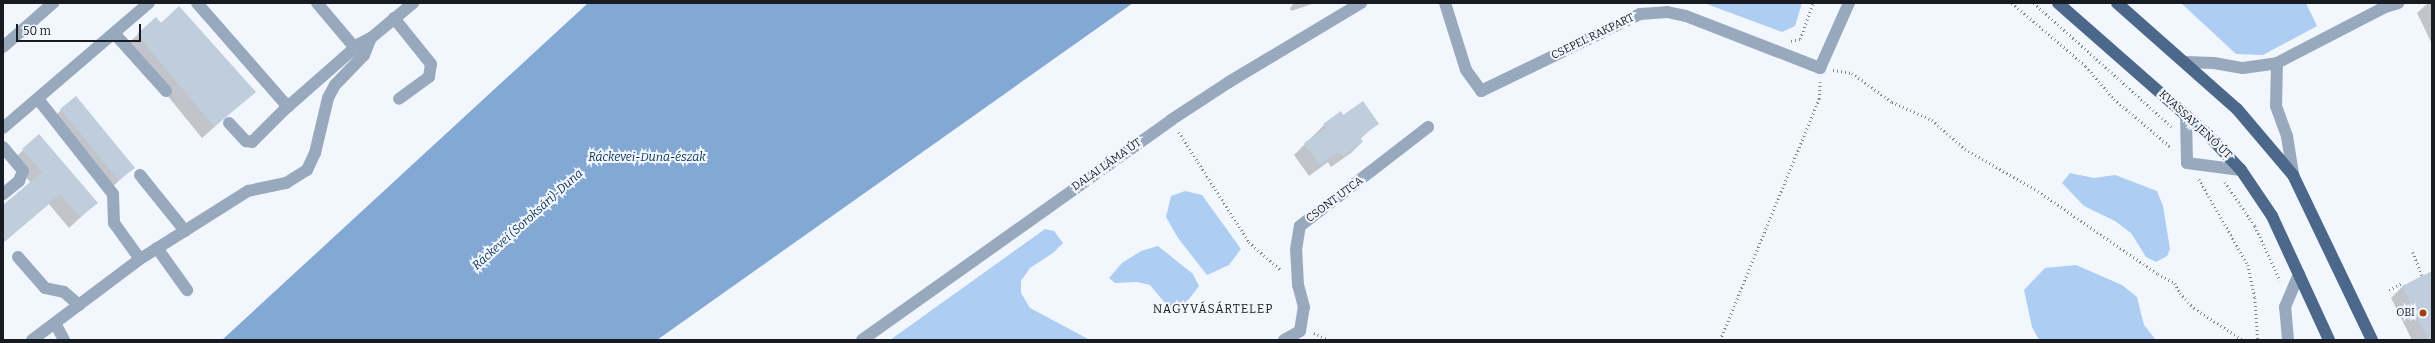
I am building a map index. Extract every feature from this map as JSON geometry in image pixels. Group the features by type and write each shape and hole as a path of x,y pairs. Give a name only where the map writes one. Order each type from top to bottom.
{"main road":[{"name":"KVASSAY JENŐ ÚT","path":"2058,3 2186,115 2242,170 2272,216 2329,340"},
{"path":"2117,3 2236,108 2293,175 2372,340"}],"lane":[{"path":"3,47 53,3"},
{"path":"3,128 149,3"},
{"path":"197,3 288,106"},
{"path":"317,3 355,48"},
{"path":"229,123 246,141 252,142 288,106 355,48 371,38 412,3"},
{"name":"DALAI LÁMA ÚT","path":"862,340 1171,120 1229,82 1361,3"},
{"name":"CSEPEL RAKPART","path":"1445,3 1466,70 1481,91 1640,14 1667,12 1686,16 1820,68"},
{"path":"1820,68 1850,3"},
{"path":"2185,62 2214,63 2243,68 2277,63 2384,7 2398,3"},
{"path":"394,18 431,64 429,77 399,99"},
{"path":"114,34 166,91"},
{"path":"32,340 140,259 248,191 286,183 307,170 315,153 328,98 334,85 364,55 371,38"},
{"path":"2277,63 2276,106 2287,136 2293,175"},
{"path":"38,98 113,194 114,223 140,259"},
{"path":"2186,115 2187,163 2242,170"},
{"name":"CSONT UTCA","path":"1284,340 1300,330 1304,307 1298,285 1296,250 1300,226 1428,126"},
{"path":"3,147 23,171 19,181 3,194"},
{"path":"140,176 185,231"},
{"path":"157,248 187,290"},
{"path":"18,257 45,288 64,292 79,304"},
{"path":"2288,340 2285,307 2299,274"},
{"path":"55,323 64,340"}],"path":[{"path":"1788,42 1800,40 1813,3"},
{"path":"2012,3 2086,66 2114,99 2187,163 2200,180 2248,265 2255,298 2258,340"},
{"path":"1720,340 1819,99 1820,68 1852,74 1892,102 1932,120 1965,149 2038,191 2158,274 2174,283 2180,293 2194,308 2243,340"},
{"path":"1171,120 1249,242 1298,285"},
{"path":"2413,252 2422,276"},
{"path":"2389,290 2402,283"}],"shaded area":[{"path":"1704,3 1802,3 1795,26 1782,32"},
{"path":"2181,3 2306,3 2317,26 2263,55 2236,54"},
{"path":"2070,173 2094,178 2115,175 2157,191 2163,206 2170,249 2167,256 2156,262 2146,257 2131,233 2115,221 2084,206 2062,183"},
{"path":"1185,191 1202,195 1241,249 1229,265 1207,275 1178,238 1166,217 1171,196"},
{"path":"1045,229 1054,231 1063,243 1053,253 1030,268 1021,281 1021,293 1030,308 1090,340 890,340"},
{"path":"1158,246 1193,274 1199,286 1183,307 1170,309 1150,285 1137,282 1115,283 1109,278 1122,263 1141,251"},
{"path":"2076,265 2122,285 2137,297 2144,325 2156,340 2039,340 2032,327 2024,290 2045,268"}],"water":[{"name":"Ráckevei-Duna-észak","path":"588,3 1133,3 657,340 222,340"}],"building":[{"path":"179,6 256,92 214,127 137,34 156,17 161,23"},
{"path":"76,96 135,168 119,180 60,109"},
{"path":"1363,101 1379,124 1360,137 1363,142 1343,156 1339,152 1320,165 1304,143 1326,128 1323,124 1341,111 1343,115"},
{"path":"39,134 98,203 80,217 60,194 3,242 3,205 42,172 22,149"},
{"name":"OBI","path":"2432,271 2432,340 2428,340 2402,286"}],"place":[{"name":"OBI","path":"2423,313"}],"district":[{"name":"NAGYVÁSÁRTELEP","path":"1213,310"}],"water label":[{"name":"Ráckevei (Soroksári)-Duna","path":"528,220"}]}
